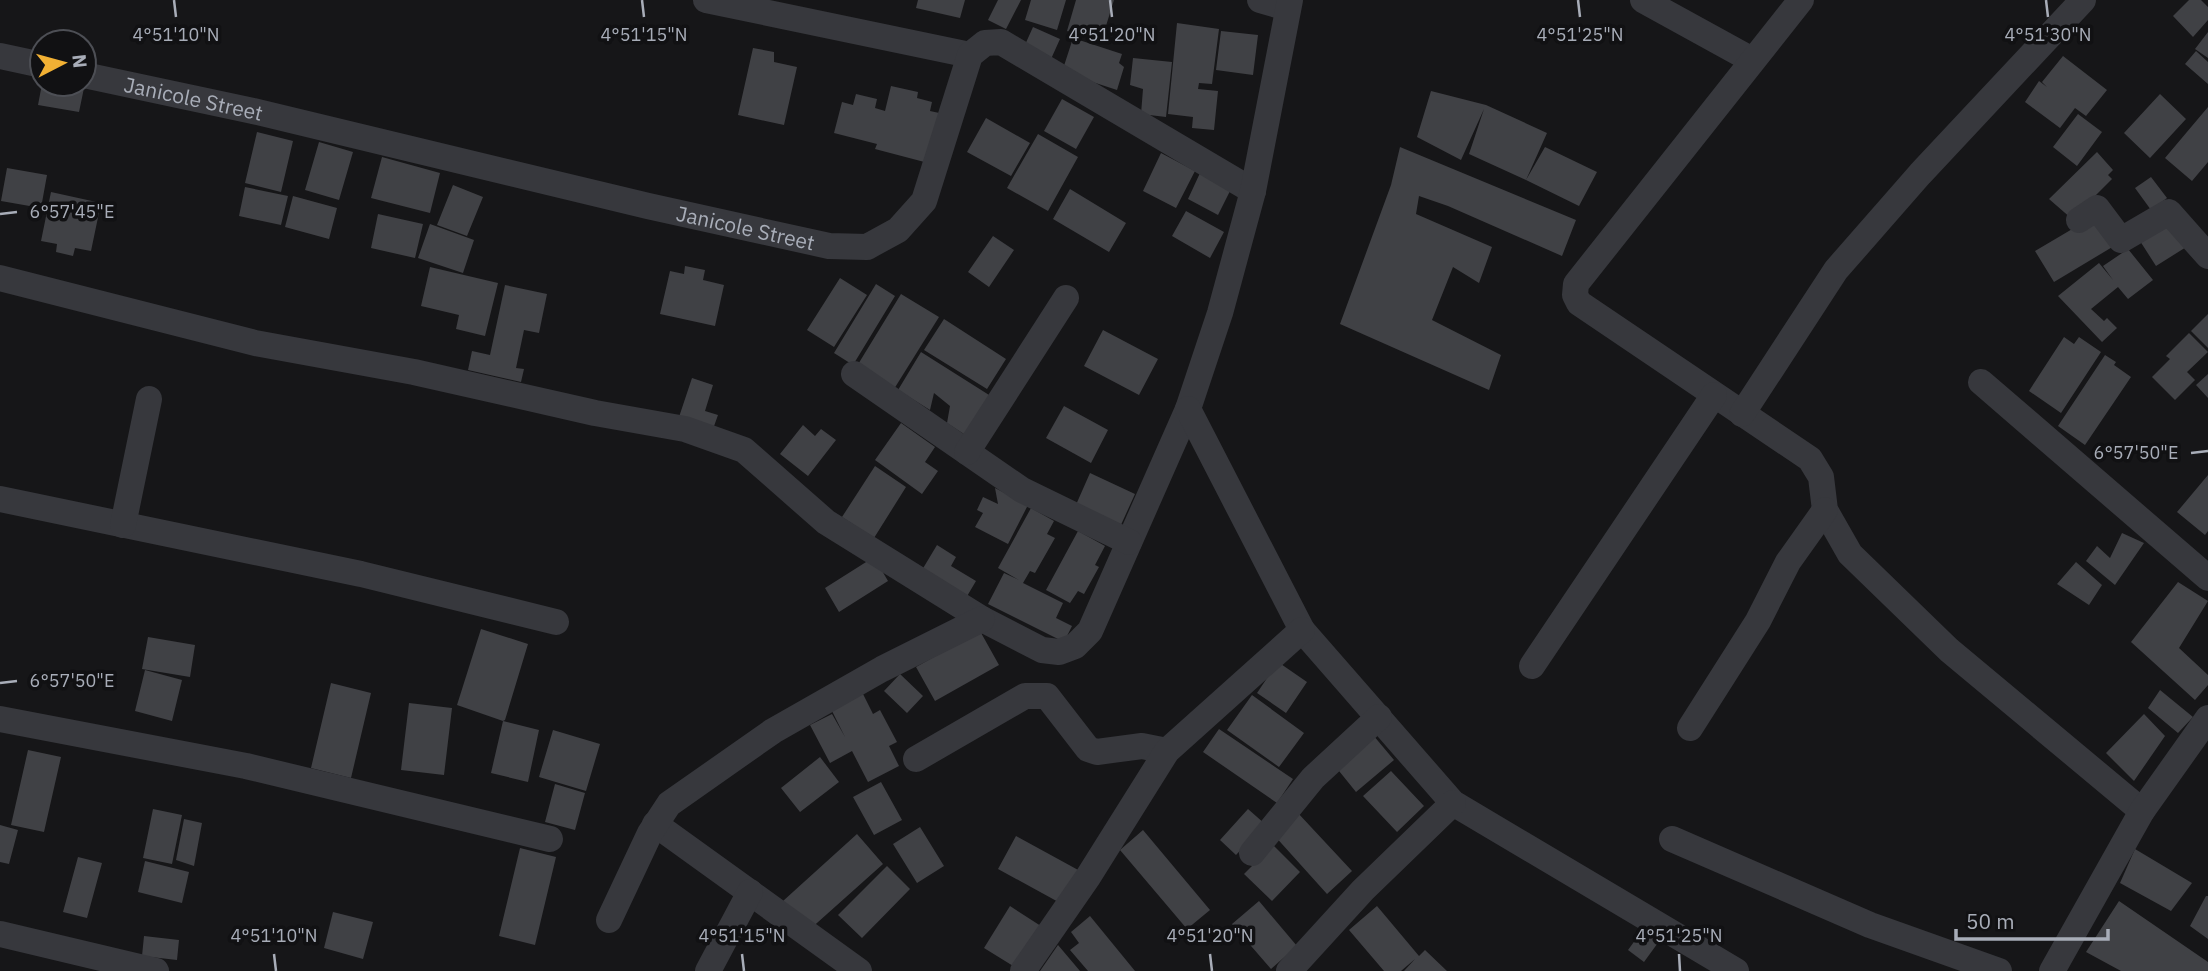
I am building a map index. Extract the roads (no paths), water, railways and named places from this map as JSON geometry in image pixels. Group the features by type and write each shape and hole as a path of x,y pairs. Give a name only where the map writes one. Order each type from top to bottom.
{"street":[{"path":"706,0 970,55 985,43 1001,42 1253,191"},
{"path":"0,278 255,343 414,372 595,414 685,429 744,450 825,522 982,619 1042,650 1059,652 1075,646 1090,631 1188,409 1220,313 1253,191 1289,4 1260,0"},
{"path":"1643,0 1752,60"},
{"path":"1801,0 1576,284 1575,295 1579,303 1810,459 1821,477 1825,510 1850,554 1949,650 2142,811"},
{"path":"1742,414 1836,270 1920,174 2083,0"},
{"name":"Janicole Street","path":"98,78 253,111 648,206 829,246 867,247 898,230 923,201 970,55"},
{"path":"0,56 28,62"},
{"path":"2079,220 2097,208 2121,240 2169,212 2208,256"},
{"path":"968,452 1066,298"},
{"path":"855,374 1022,490 1129,542"},
{"path":"1981,382 2208,578"},
{"path":"1532,666 1714,395"},
{"path":"123,525 149,399"},
{"path":"1188,409 1302,631 1453,803 1736,971"},
{"path":"0,499 361,574 556,622"},
{"path":"1690,728 1758,621 1787,562 1825,510"},
{"path":"609,920 655,824 669,804 773,731 883,669 982,619"},
{"path":"1023,971 1088,877 1167,751 1302,631"},
{"path":"916,759 1025,696 1047,696 1088,749 1097,752 1142,746 1167,751"},
{"path":"1252,853 1313,778 1379,717"},
{"path":"2052,971 2142,811 2208,718"},
{"path":"0,719 246,766 550,839"},
{"path":"1289,971 1363,890 1453,803"},
{"path":"655,824 859,971"},
{"path":"1672,839 1870,925 1999,971"},
{"path":"708,971 750,892"},
{"path":"0,934 156,971"}]}
